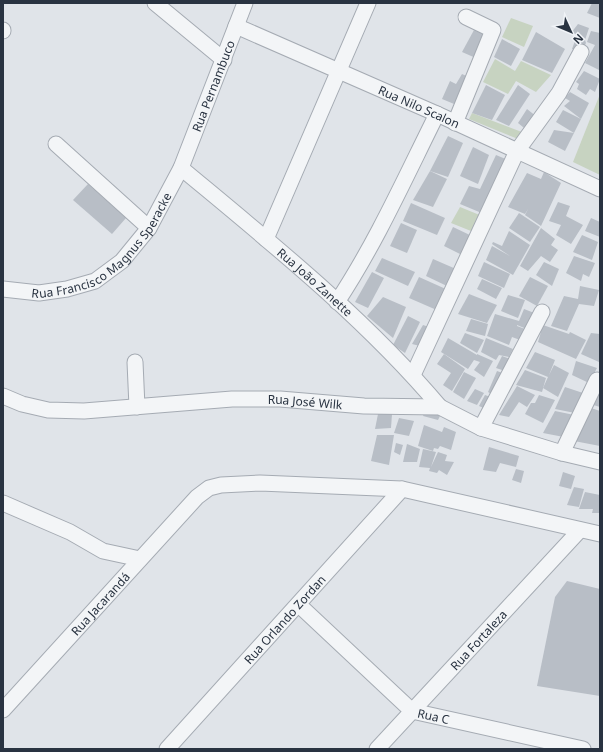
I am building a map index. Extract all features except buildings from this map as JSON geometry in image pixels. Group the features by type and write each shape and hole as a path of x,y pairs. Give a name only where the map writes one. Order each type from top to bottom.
{"street":[{"path":"155,3 224,60"},
{"name":"Rua Pernambuco","path":"181,168 245,3"},
{"path":"266,239 340,71 368,3"},
{"path":"455,123 493,30 466,16"},
{"name":"Rua Nilo Scalon","path":"236,26 437,114 600,190"},
{"path":"413,375 517,151 559,93 581,52"},
{"path":"337,302 356,273 374,241 437,114"},
{"path":"56,144 150,228"},
{"name":"Rua Francisco Magnus Speracke","path":"3,288 39,293 67,289 95,281 122,261 150,228 181,168"},
{"name":"Rua João Zanette","path":"181,168 266,239 337,302 413,375 440,406"},
{"path":"481,428 542,312"},
{"path":"135,362 137,407"},
{"path":"562,453 596,380"},
{"name":"Rua José Wilk","path":"3,396 22,404 48,410 84,411 232,399 280,399 364,406 440,406 481,428 562,453 600,462"},
{"name":"Rua Jacarandá","path":"3,710 140,559 198,497 209,488 221,485 260,483 402,489 600,534"},
{"name":"Rua Orlando Zordan","path":"167,749 402,489"},
{"path":"3,503 70,532 103,551 140,559"},
{"name":"Rua Fortaleza","path":"377,749 580,530"},
{"name":"Rua C","path":"298,605 412,711 579,749"}],"green space":[{"path":"511,18 533,26 524,47 502,37"},
{"path":"495,59 515,71 521,61 551,75 536,92 516,81 508,94 483,82"},
{"path":"600,94 600,175 573,162"},
{"path":"472,113 527,134 523,141 469,119"},
{"path":"460,207 482,216 476,233 451,223"}]}
